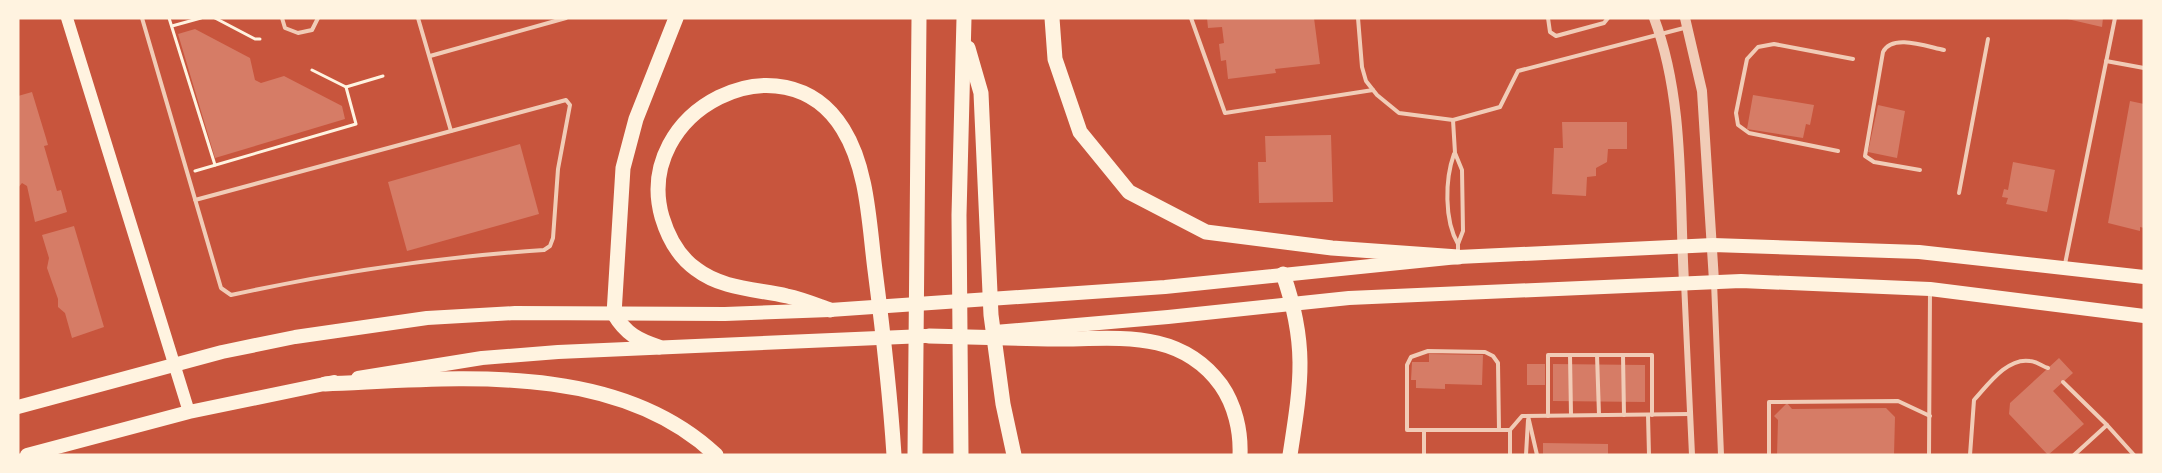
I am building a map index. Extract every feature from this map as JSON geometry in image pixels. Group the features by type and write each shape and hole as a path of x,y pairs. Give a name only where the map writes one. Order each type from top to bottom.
{"highway":[{"path":"659,347 635,339 622,328 614,314 623,168 636,119 676,18"},
{"path":"915,455 919,18"},
{"path":"1052,18 1055,59 1080,132 1129,192 1206,232 1332,248 1458,251"},
{"path":"961,455 959,215 964,25"},
{"path":"964,25 981,93 992,315 1003,404 1014,455"},
{"path":"830,310 789,296 724,284 697,270 671,240 659,206 660,171 666,150 684,123 714,99 740,89 759,86 793,90 809,96 823,106 842,126 849,138 863,183 890,396 894,455"},
{"path":"1283,274 1299,333 1301,379 1290,455"},
{"path":"929,336 1049,334 1160,342 1191,356 1206,366 1225,390 1236,417 1240,455"},
{"path":"325,384 438,379 562,386 613,397 665,419 716,455"}],"main road":[{"path":"67,18 189,412"},
{"path":"18,407 174,364 295,337 427,318 515,313 614,314 830,310 1052,296 1283,274 1458,251 1713,244 1919,252 2144,277"},
{"path":"1049,334 1349,298 1714,281 1930,289 2144,316"},
{"path":"27,455 189,412 325,384 482,358 659,347 929,336"}],"street":[{"path":"1654,18 1674,108 1692,455"},
{"path":"1686,23 1702,91 1713,244 1721,455"}],"lane":[{"path":"142,18 188,173 195,200 221,288 231,295 336,273 452,256 544,250 550,246 553,238 558,169 570,105 566,100 195,200"},
{"path":"282,18 285,28 290,33 312,30 318,18"},
{"path":"418,18 451,130"},
{"path":"430,56 566,18"},
{"path":"1191,18 1225,113 1373,90"},
{"path":"1358,18 1362,67 1373,90 1399,112 1453,120 1500,107 1518,71 1659,33 1686,23"},
{"path":"1548,18 1550,32 1556,36 1604,23 1608,18"},
{"path":"2064,268 2115,18"},
{"path":"1959,193 1988,39"},
{"path":"1920,170 1874,162 1865,156 1883,52 1886,47 1895,42 1944,50"},
{"path":"1838,151 1749,133 1738,125 1736,112 1747,59 1758,47 1774,44 1853,59"},
{"path":"2106,61 2144,68"},
{"path":"1453,120 1455,153 1462,170 1463,231 1458,251"},
{"path":"1455,153 1448,170 1450,231 1458,251"},
{"path":"1929,455 1930,289"},
{"path":"1499,430 1498,363 1493,356 1485,352 1428,351 1411,357 1407,365 1407,430 1499,430 1510,430"},
{"path":"1548,416 1548,355 1652,355 1649,455"},
{"path":"1570,355 1571,415"},
{"path":"1597,355 1599,415"},
{"path":"1623,355 1624,415"},
{"path":"1970,455 1974,400 2002,371 2014,363 2030,360 2048,368"},
{"path":"2063,382 2134,455"},
{"path":"1769,455 1769,402 1898,401 1929,416"},
{"path":"1510,455 1510,430 1522,416 1690,414"},
{"path":"1526,455 1528,416"},
{"path":"1528,416 1536,455"},
{"path":"2074,455 2107,425"},
{"path":"1424,430 1424,455"}],"path":[{"path":"169,18 215,166"},
{"path":"172,26 201,18"},
{"path":"215,18 255,39 260,39"},
{"path":"312,70 346,87 383,76"},
{"path":"188,173 356,124 346,87"}],"building":[{"path":"1207,18 1314,18 1320,64 1275,69 1276,73 1228,79 1226,60 1221,61 1219,44 1224,43 1222,27 1208,28"},
{"path":"2063,18 2103,18 2102,27"},
{"path":"195,29 250,58 255,80 261,83 284,76 342,106 345,119 215,158 178,34"},
{"path":"32,92 48,145 44,146 57,191 61,190 67,212 35,222 27,186 22,183 18,188 18,96"},
{"path":"1753,95 1814,105 1810,125 1806,124 1803,138 1747,129"},
{"path":"2130,101 2144,104 2144,228 2140,227 2140,231 2108,223"},
{"path":"1878,105 1905,111 1897,158 1868,152"},
{"path":"1562,122 1627,122 1627,149 1608,149 1607,162 1596,168 1596,176 1587,177 1586,196 1552,194 1554,148 1563,148"},
{"path":"1331,135 1333,202 1259,203 1258,162 1266,162 1265,136"},
{"path":"520,144 539,214 407,251 388,182"},
{"path":"2013,162 2055,170 2047,212 2006,204 2008,198 2002,197 2004,189 2008,190"},
{"path":"74,226 104,327 72,338 65,313 58,307 58,299 47,268 49,258 42,235"},
{"path":"1429,354 1483,355 1482,385 1445,384 1445,389 1416,388 1416,380 1411,380 1412,362 1429,362"},
{"path":"2059,358 2073,373 2053,391 2084,424 2048,455 2009,414 2010,403"},
{"path":"1527,364 1545,364 1545,385 1527,385"},
{"path":"1553,364 1645,365 1645,402 1553,401"},
{"path":"1787,403 1792,409 1886,408 1895,417 1894,455 1777,455 1778,420 1774,416"},
{"path":"1543,443 1608,444 1608,455 1543,455"}]}
